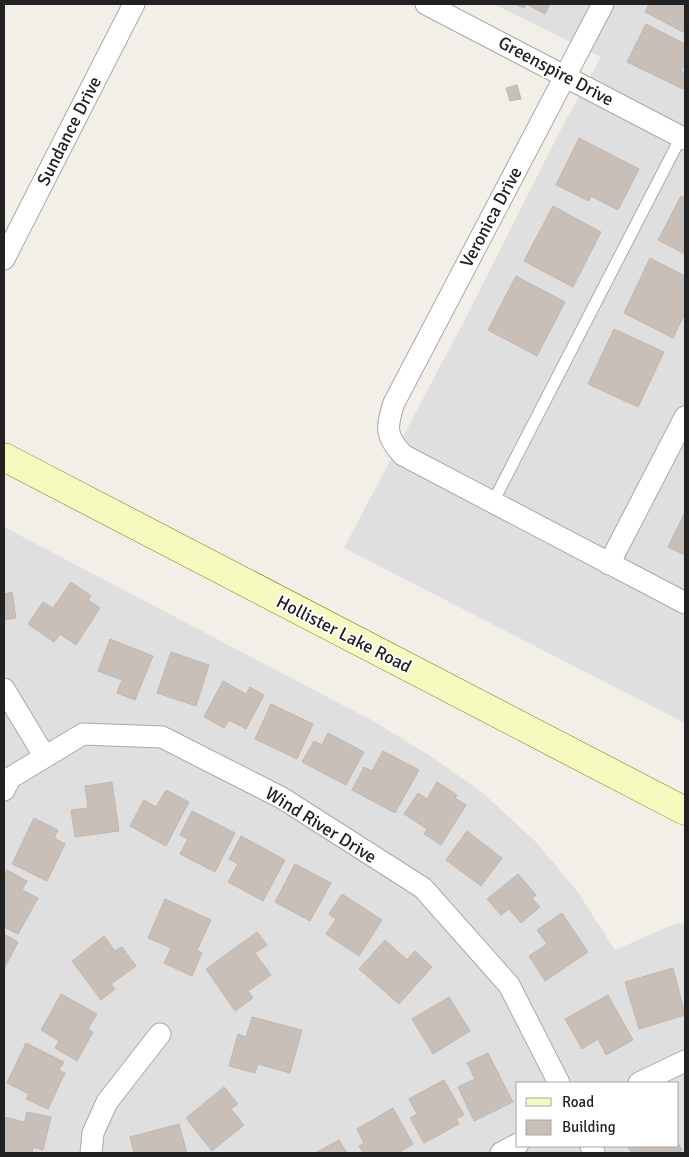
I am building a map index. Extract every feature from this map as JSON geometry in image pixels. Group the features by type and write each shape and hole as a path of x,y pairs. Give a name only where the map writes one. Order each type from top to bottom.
{"street":[{"name":"Sundance Drive","path":"4,259 134,4"},
{"name":"Greenspire Drive","path":"426,4 683,138"},
{"name":"Veronica Drive","path":"493,502 403,455 392,444 388,432 389,418 394,403 603,4"},
{"path":"609,564 685,416"},
{"name":"Hollister Lake Road","path":"4,457 685,811"},
{"path":"493,502 685,604"},
{"path":"4,689 45,757"},
{"name":"Wind River Drive","path":"4,790 10,778 82,734 162,737 282,798 422,888 510,985 558,1082"},
{"path":"91,1153 93,1133 108,1102 160,1034"},
{"path":"641,1082 685,1061"},
{"path":"501,1153 516,1145"}],"lane":[{"path":"493,502 683,138"}],"shaded area":[{"path":"493,4 685,4 685,723 344,548 462,325 560,131 601,57"},
{"path":"4,527 375,722 435,759 484,794 536,842 577,891 615,950 677,923 685,924 685,1153 4,1153"}],"building":[{"path":"515,4 526,4 524,8"},
{"path":"526,4 550,4 545,14"},
{"path":"649,4 685,4 685,33 645,12"},
{"path":"646,24 685,44 685,63 681,71 685,73 683,89 627,62"},
{"path":"517,85 521,99 510,101 506,88"},
{"path":"579,138 639,169 618,210 591,196 589,201 556,185"},
{"path":"681,196 685,198 685,254 658,240"},
{"path":"553,206 601,232 573,287 524,261"},
{"path":"650,258 685,276 685,313 673,338 624,313"},
{"path":"516,276 565,302 537,356 488,330"},
{"path":"614,329 664,352 638,407 588,384"},
{"path":"685,512 685,555 668,547"},
{"path":"71,582 91,596 88,600 100,608 76,645 60,634 54,642 28,624 43,602 53,608"},
{"path":"12,592 16,618 4,620 4,594"},
{"path":"110,639 153,656 135,700 117,693 122,680 98,671"},
{"path":"171,652 209,665 196,706 157,693"},
{"path":"223,681 246,694 250,687 264,695 246,729 229,720 224,728 204,717"},
{"path":"271,704 313,724 297,759 255,739"},
{"path":"328,733 364,752 346,785 302,762 314,741 322,745"},
{"path":"383,751 419,770 395,813 352,790 364,767 372,771"},
{"path":"112,782 119,831 75,837 71,810 88,808 85,786"},
{"path":"437,782 457,795 455,798 466,805 441,845 424,834 427,829 404,814 418,793 427,799"},
{"path":"166,790 189,802 166,846 130,826 144,800 156,807"},
{"path":"192,811 235,833 215,872 180,854 188,839 180,835"},
{"path":"34,818 58,830 54,838 65,844 47,881 12,864"},
{"path":"467,831 502,858 481,886 446,860"},
{"path":"241,836 285,860 263,901 228,882 238,864 229,859"},
{"path":"295,864 331,883 310,921 275,902"},
{"path":"7,870 27,881 22,890 38,898 18,934 4,927 4,875"},
{"path":"518,874 536,895 532,898 540,907 521,923 509,909 501,915 487,899"},
{"path":"342,894 382,920 359,956 326,934 336,919 329,914"},
{"path":"165,899 211,920 197,950 202,953 192,976 164,963 171,948 148,938"},
{"path":"562,913 588,952 545,981 529,956 547,944 537,930"},
{"path":"257,932 267,945 255,953 271,975 248,991 253,998 235,1011 206,969"},
{"path":"4,934 18,942 4,969"},
{"path":"104,936 115,951 122,947 136,966 111,984 115,989 101,1000 72,961"},
{"path":"385,940 407,960 415,951 432,967 399,1004 359,969"},
{"path":"673,968 685,1015 639,1029 625,982"},
{"path":"61,994 97,1014 88,1029 93,1032 77,1061 55,1048 59,1041 41,1030"},
{"path":"608,995 633,1040 606,1055 598,1039 582,1049 565,1019"},
{"path":"449,997 470,1031 433,1054 412,1019"},
{"path":"252,1017 302,1030 290,1073 258,1064 255,1073 229,1066 238,1034 246,1037"},
{"path":"26,1043 64,1062 59,1070 65,1073 48,1109 26,1099 29,1094 7,1083"},
{"path":"488,1053 513,1102 474,1121 458,1087 475,1079 467,1063"},
{"path":"444,1080 464,1115 456,1119 459,1124 424,1143 410,1118 417,1114 409,1099"},
{"path":"224,1087 238,1104 231,1109 244,1125 212,1151 186,1118"},
{"path":"393,1108 413,1144 398,1153 363,1153 359,1146 364,1143 357,1129"},
{"path":"27,1112 51,1117 43,1150 33,1147 32,1153 4,1153 4,1117 25,1122"},
{"path":"179,1124 187,1153 134,1153 130,1137"},
{"path":"339,1140 347,1153 315,1153"},
{"path":"679,1145 682,1150 678,1153 632,1153 628,1147 679,1147"}]}
